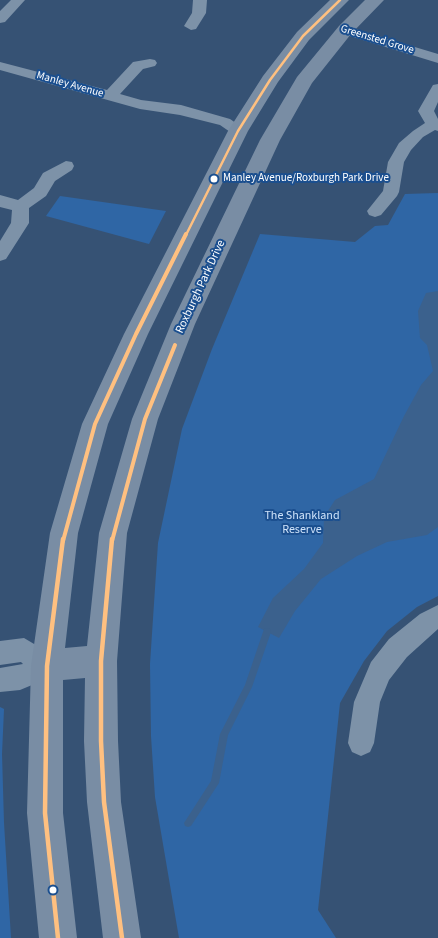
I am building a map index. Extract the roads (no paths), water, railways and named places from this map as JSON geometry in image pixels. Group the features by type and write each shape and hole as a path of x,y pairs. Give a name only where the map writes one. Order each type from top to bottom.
{"street":[{"path":"0,19 18,0"},
{"path":"191,26 199,13 200,0"},
{"path":"23,668 52,628 64,533 95,424 136,334 186,234 232,130 303,36 340,0"},
{"name":"Roxburgh Park Drive","path":"122,938 104,802 100,741 101,662 112,533 145,418 183,324 270,140 304,81 345,30 375,0"},
{"name":"Greensted Grove","path":"317,22 438,59"},
{"path":"110,96 138,65 150,63"},
{"name":"Manley Avenue","path":"0,66 140,104 175,120 232,130 270,140"},
{"path":"375,211 391,192 396,162 405,147 418,134 436,125 426,110 438,88"},
{"path":"0,201 21,206 40,192 49,177 66,166"},
{"path":"0,255 20,223 21,206"},
{"path":"361,743 368,702 380,671 398,648 428,622 438,617"},
{"path":"0,653 23,668 46,700 44,751 45,812 58,938"},
{"path":"23,668 101,662"}],"waterway":[{"path":"188,823 215,783 224,734 248,687 267,632"}],"place":[{"name":"Manley Avenue/Roxburgh Park Drive","path":"214,179"}],"park label":[{"name":"The Shankland Reserve","path":"302,523"}]}
